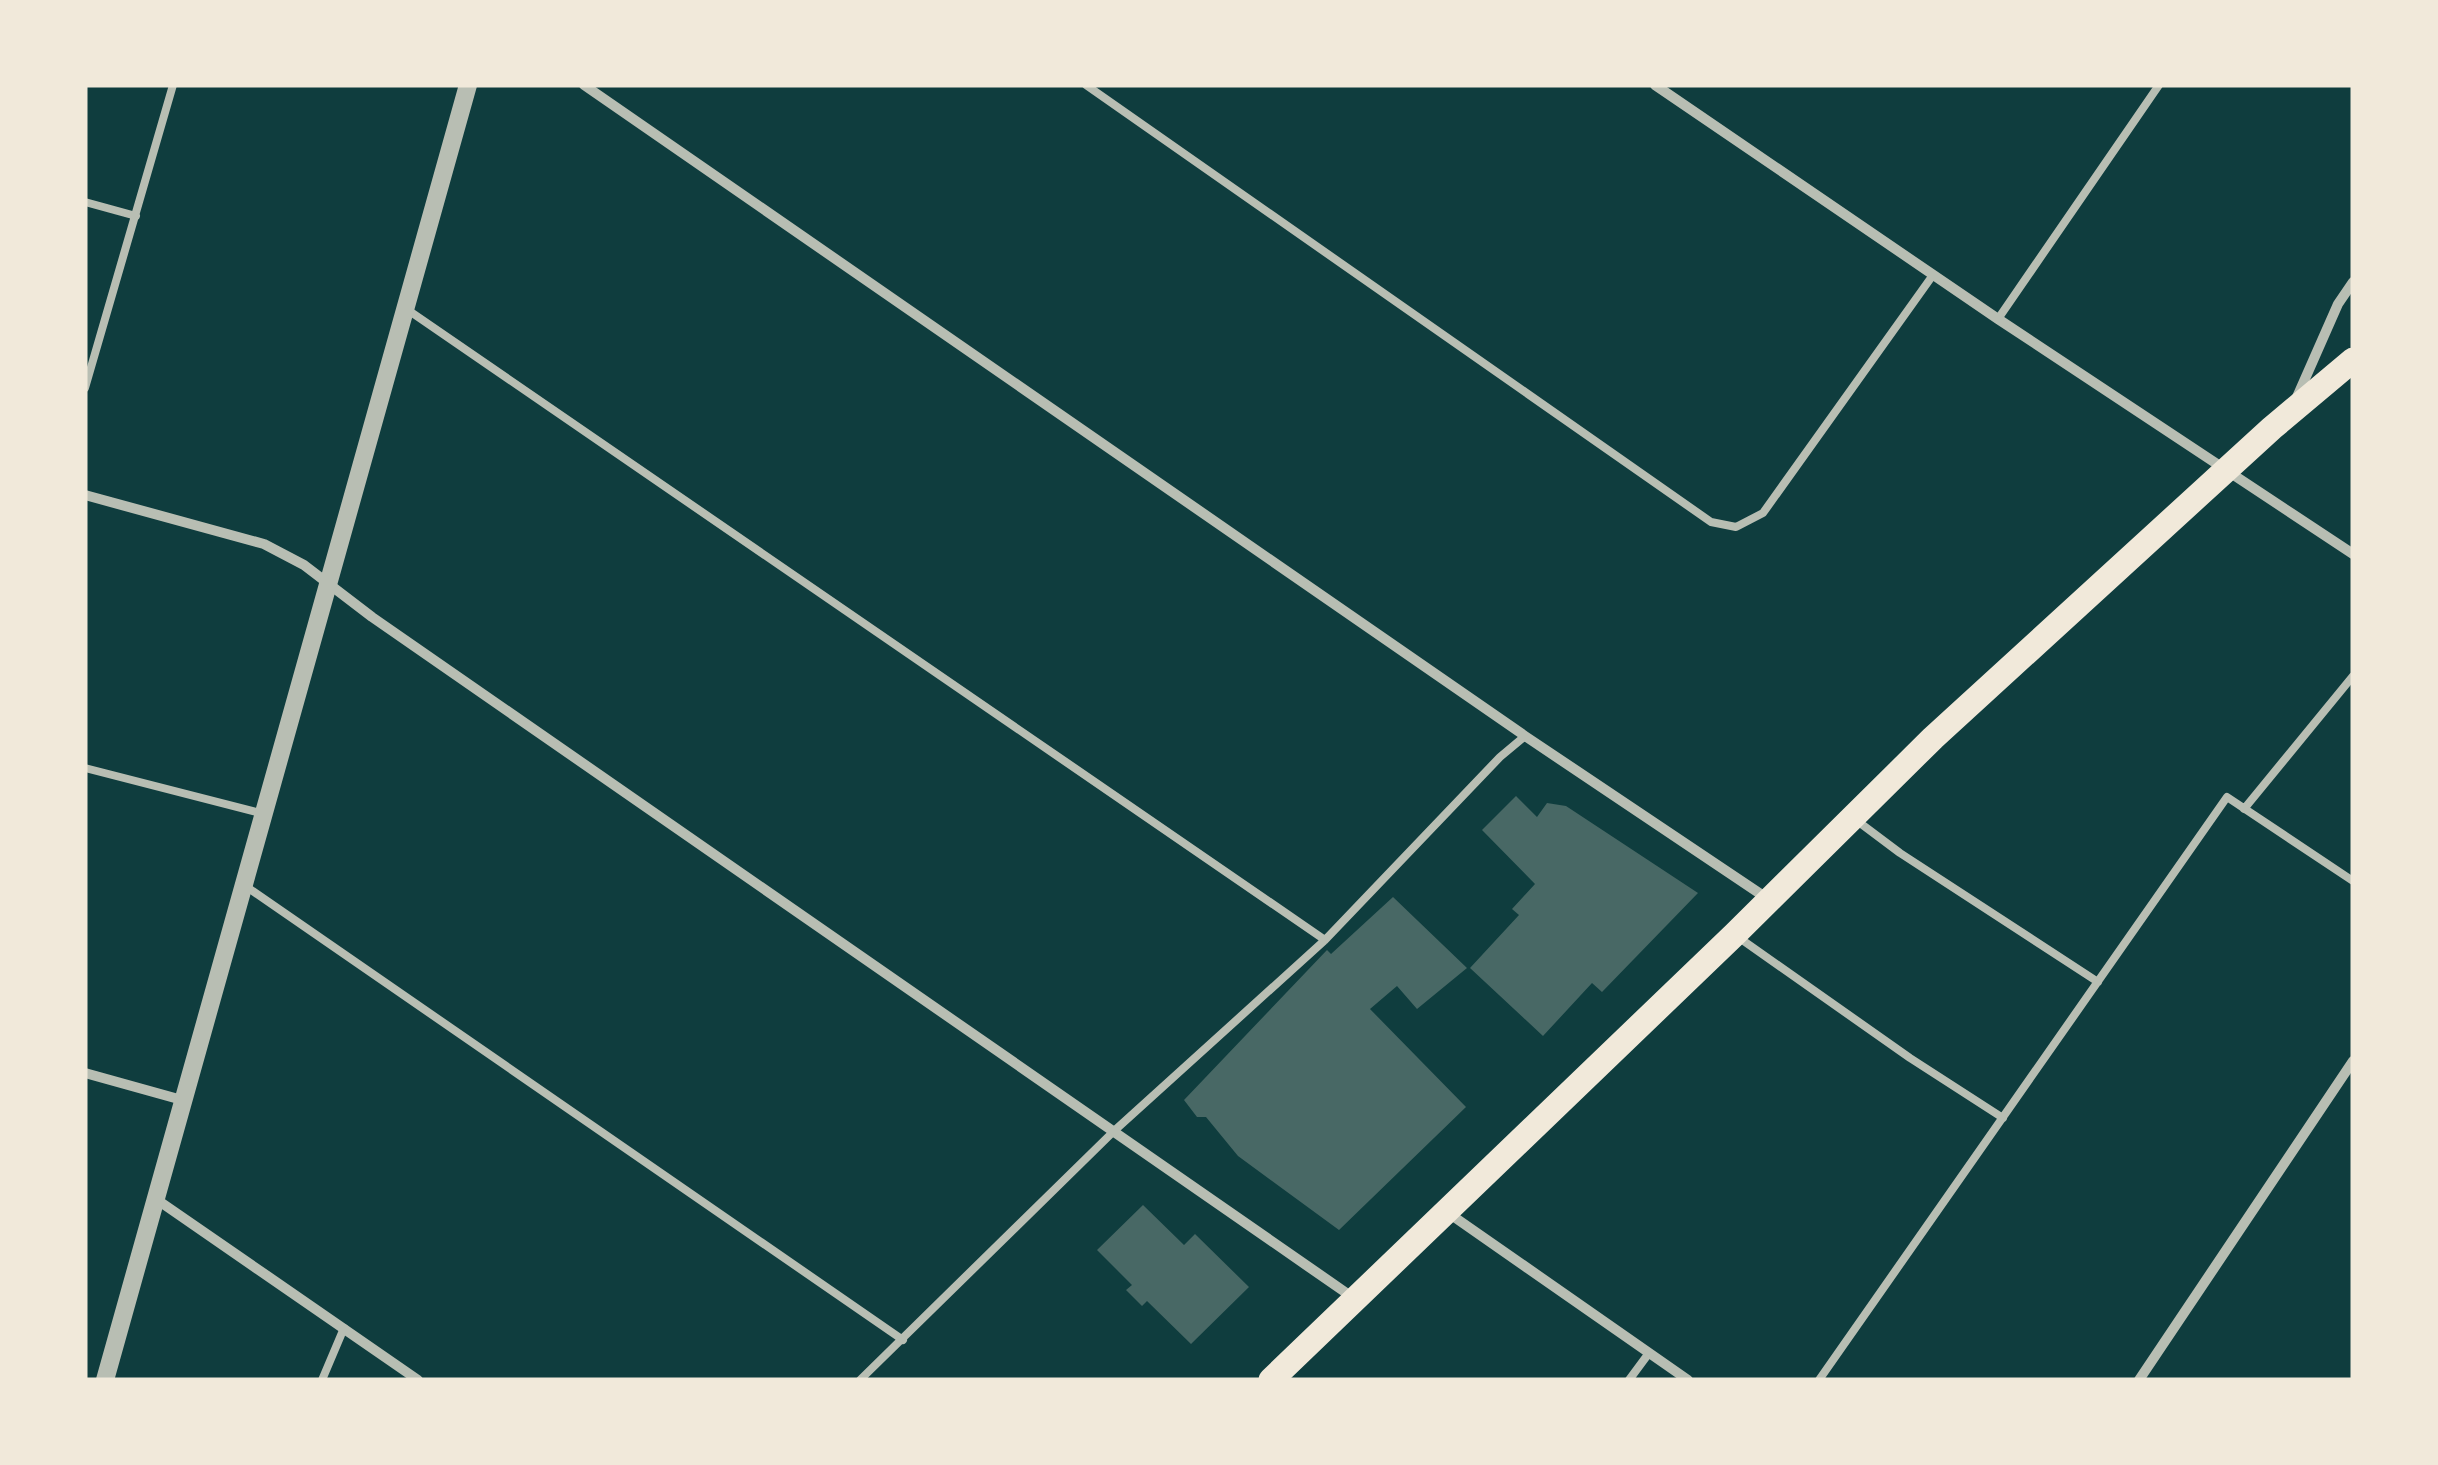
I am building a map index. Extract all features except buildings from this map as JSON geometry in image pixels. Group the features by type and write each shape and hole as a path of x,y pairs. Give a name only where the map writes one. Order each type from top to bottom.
{"main road":[{"path":"1271,1380 1933,738 2227,468 2353,360"}],"street":[{"path":"106,1380 468,85"},
{"path":"584,85 1525,736 1769,900"},
{"path":"1655,85 1933,276 2353,554"},
{"path":"2292,412 2338,304 2353,282"},
{"path":"85,495 264,544 304,565 372,617 1355,1299"},
{"path":"2139,1380 2353,1060"},
{"path":"85,1073 182,1100"},
{"path":"156,1199 418,1380"},
{"path":"1447,1212 1688,1380"}],"lane":[{"path":"85,388 173,85"},
{"path":"1086,85 1711,522 1736,527 1763,513 1933,276"},
{"path":"1998,319 2159,85"},
{"path":"85,202 136,216"},
{"path":"406,308 1326,940"},
{"path":"2244,809 2353,676"},
{"path":"860,1380 1114,1130 1326,940 1500,757 1525,736"},
{"path":"85,768 264,814"},
{"path":"1819,1380 2227,798 2353,881"},
{"path":"1852,818 1900,854 2098,982"},
{"path":"244,885 902,1340"},
{"path":"1734,934 2002,1118"},
{"path":"322,1380 344,1328"},
{"path":"1629,1380 1649,1353"}]}
